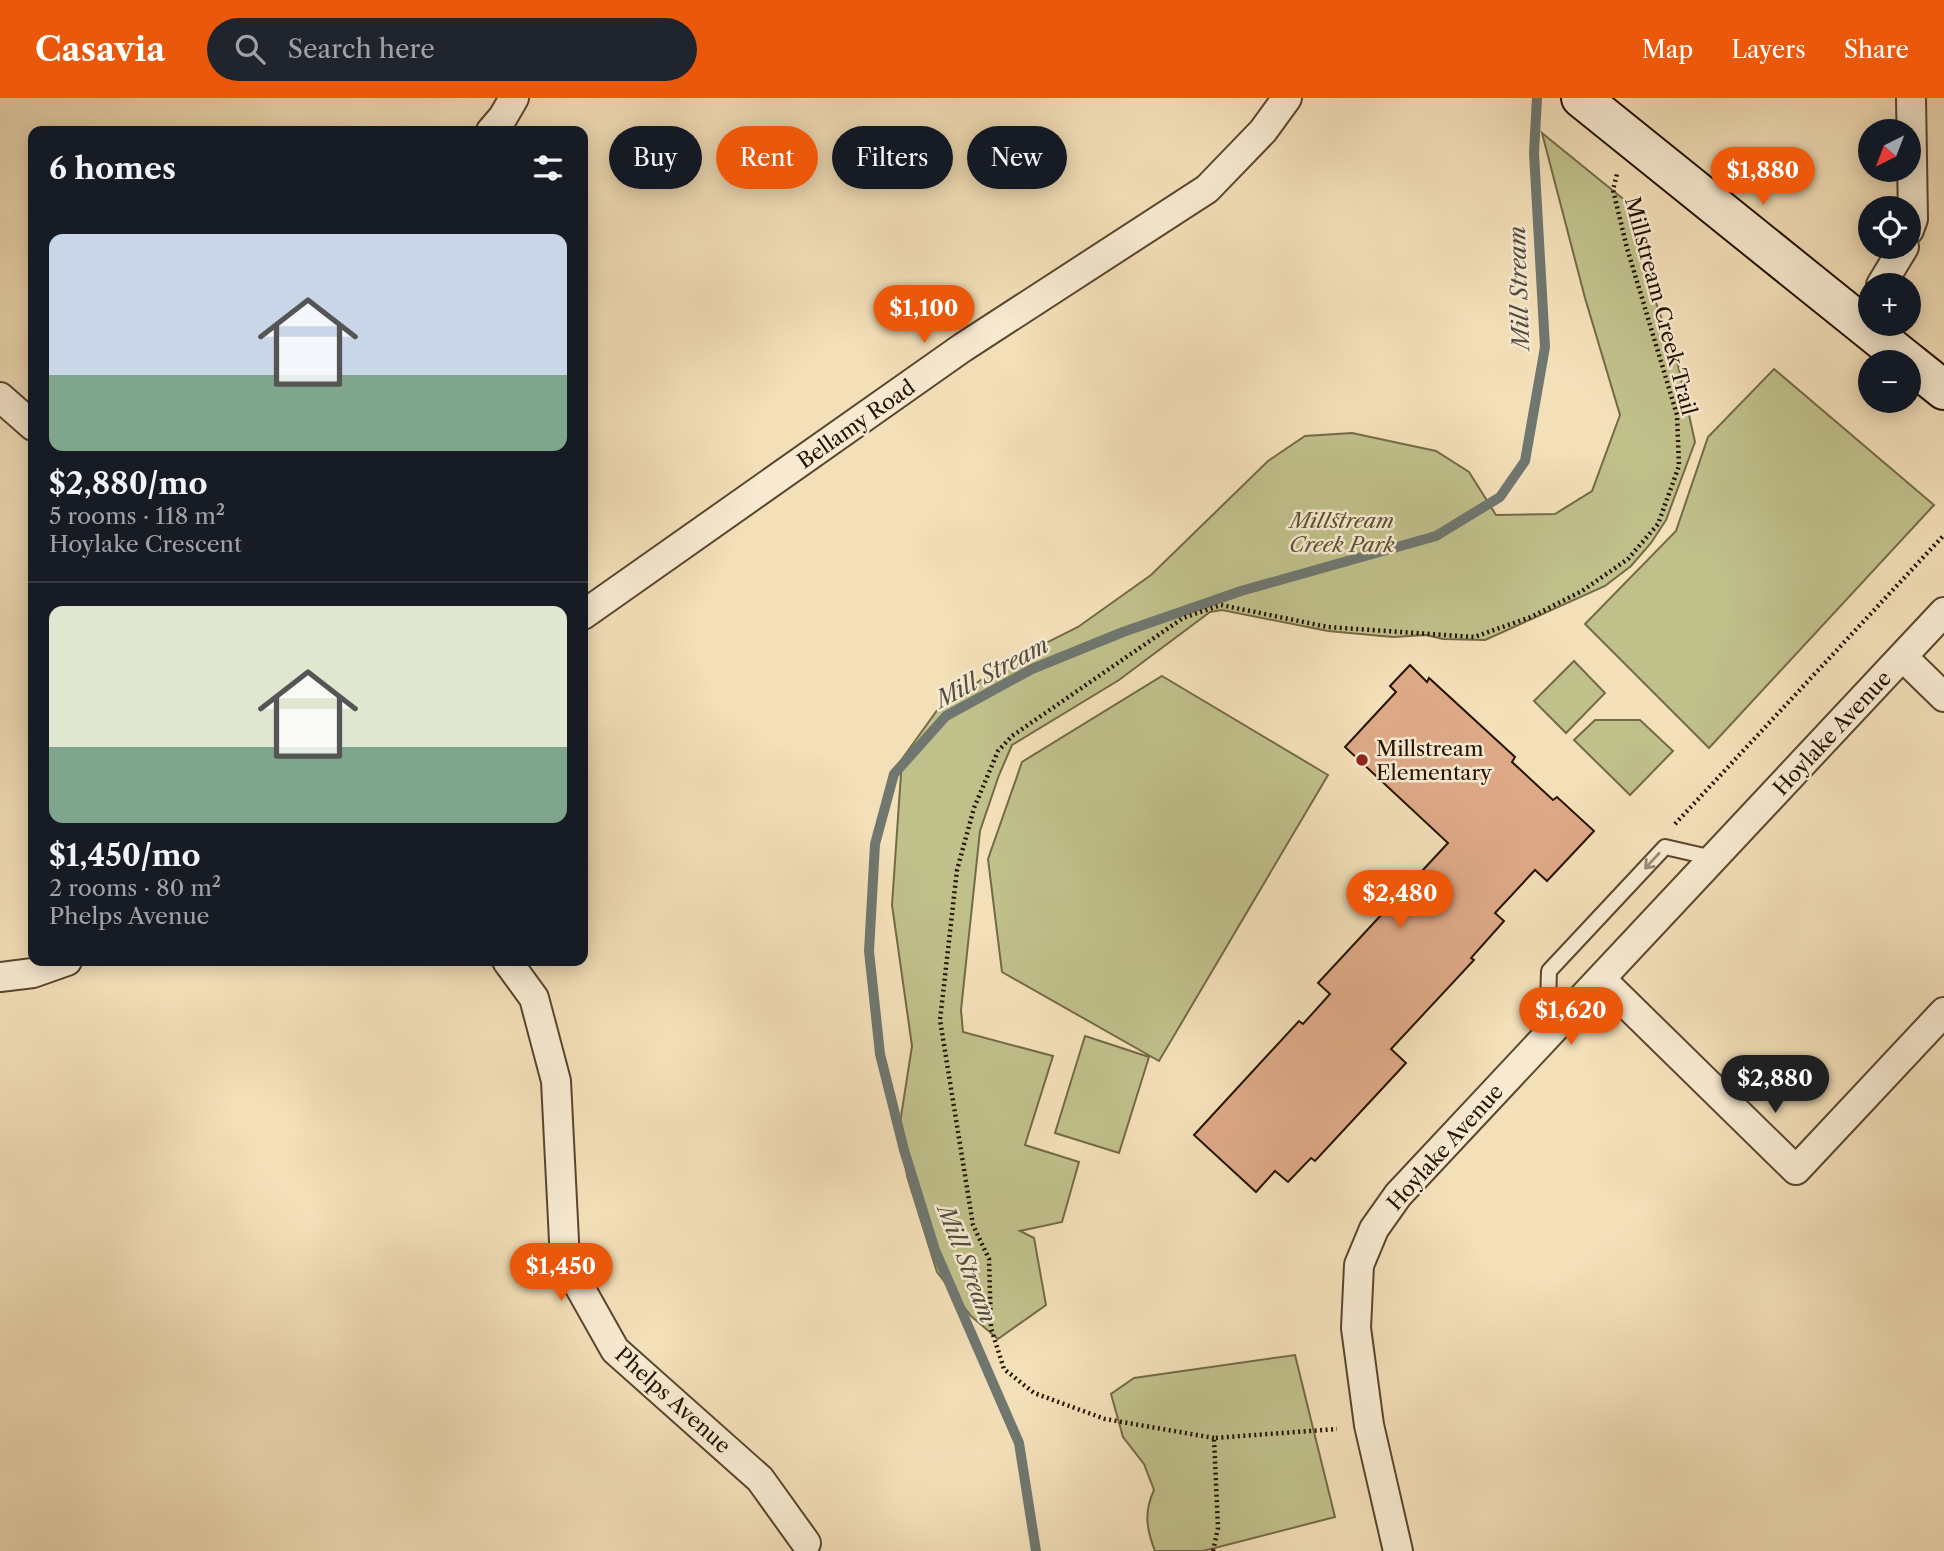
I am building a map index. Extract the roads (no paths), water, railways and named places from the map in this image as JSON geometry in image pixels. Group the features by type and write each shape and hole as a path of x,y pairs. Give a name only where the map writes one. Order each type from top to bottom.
{"street":[{"path":"495,126 514,98"},
{"name":"Bellamy Road","path":"588,611 962,348 1207,189 1263,131 1287,98"},
{"path":"1581,98 1858,307"},
{"path":"1911,98 1913,196"},
{"path":"1886,336 1898,350"},
{"path":"1921,372 1944,390"},
{"path":"0,397 28,422"},
{"name":"Hoylake Avenue","path":"1398,1551 1369,1425 1356,1328 1359,1265 1374,1229 1398,1195 1944,612"},
{"path":"1903,657 1944,697"},
{"path":"0,977 33,973 53,966"},
{"name":"Phelps Avenue","path":"512,966 534,998 556,1081 565,1262 615,1350 760,1479 806,1543"},
{"path":"1601,979 1796,1170 1944,1012"}],"lane":[{"path":"1547,1036 1549,971 1665,847 1713,858"}],"waterway":[{"name":"Mill Stream","path":"1036,1551 1019,1443 935,1250 904,1150 880,1054 869,951 875,844 894,774 946,716 1032,669 1123,632 1241,591 1436,536 1500,497 1525,461 1545,347 1534,153 1537,98"}],"place":[{"name":"Millstream Elementary","path":"1362,760"}],"park label":[{"name":"Millstream Creek Park","path":"1342,532"}]}
